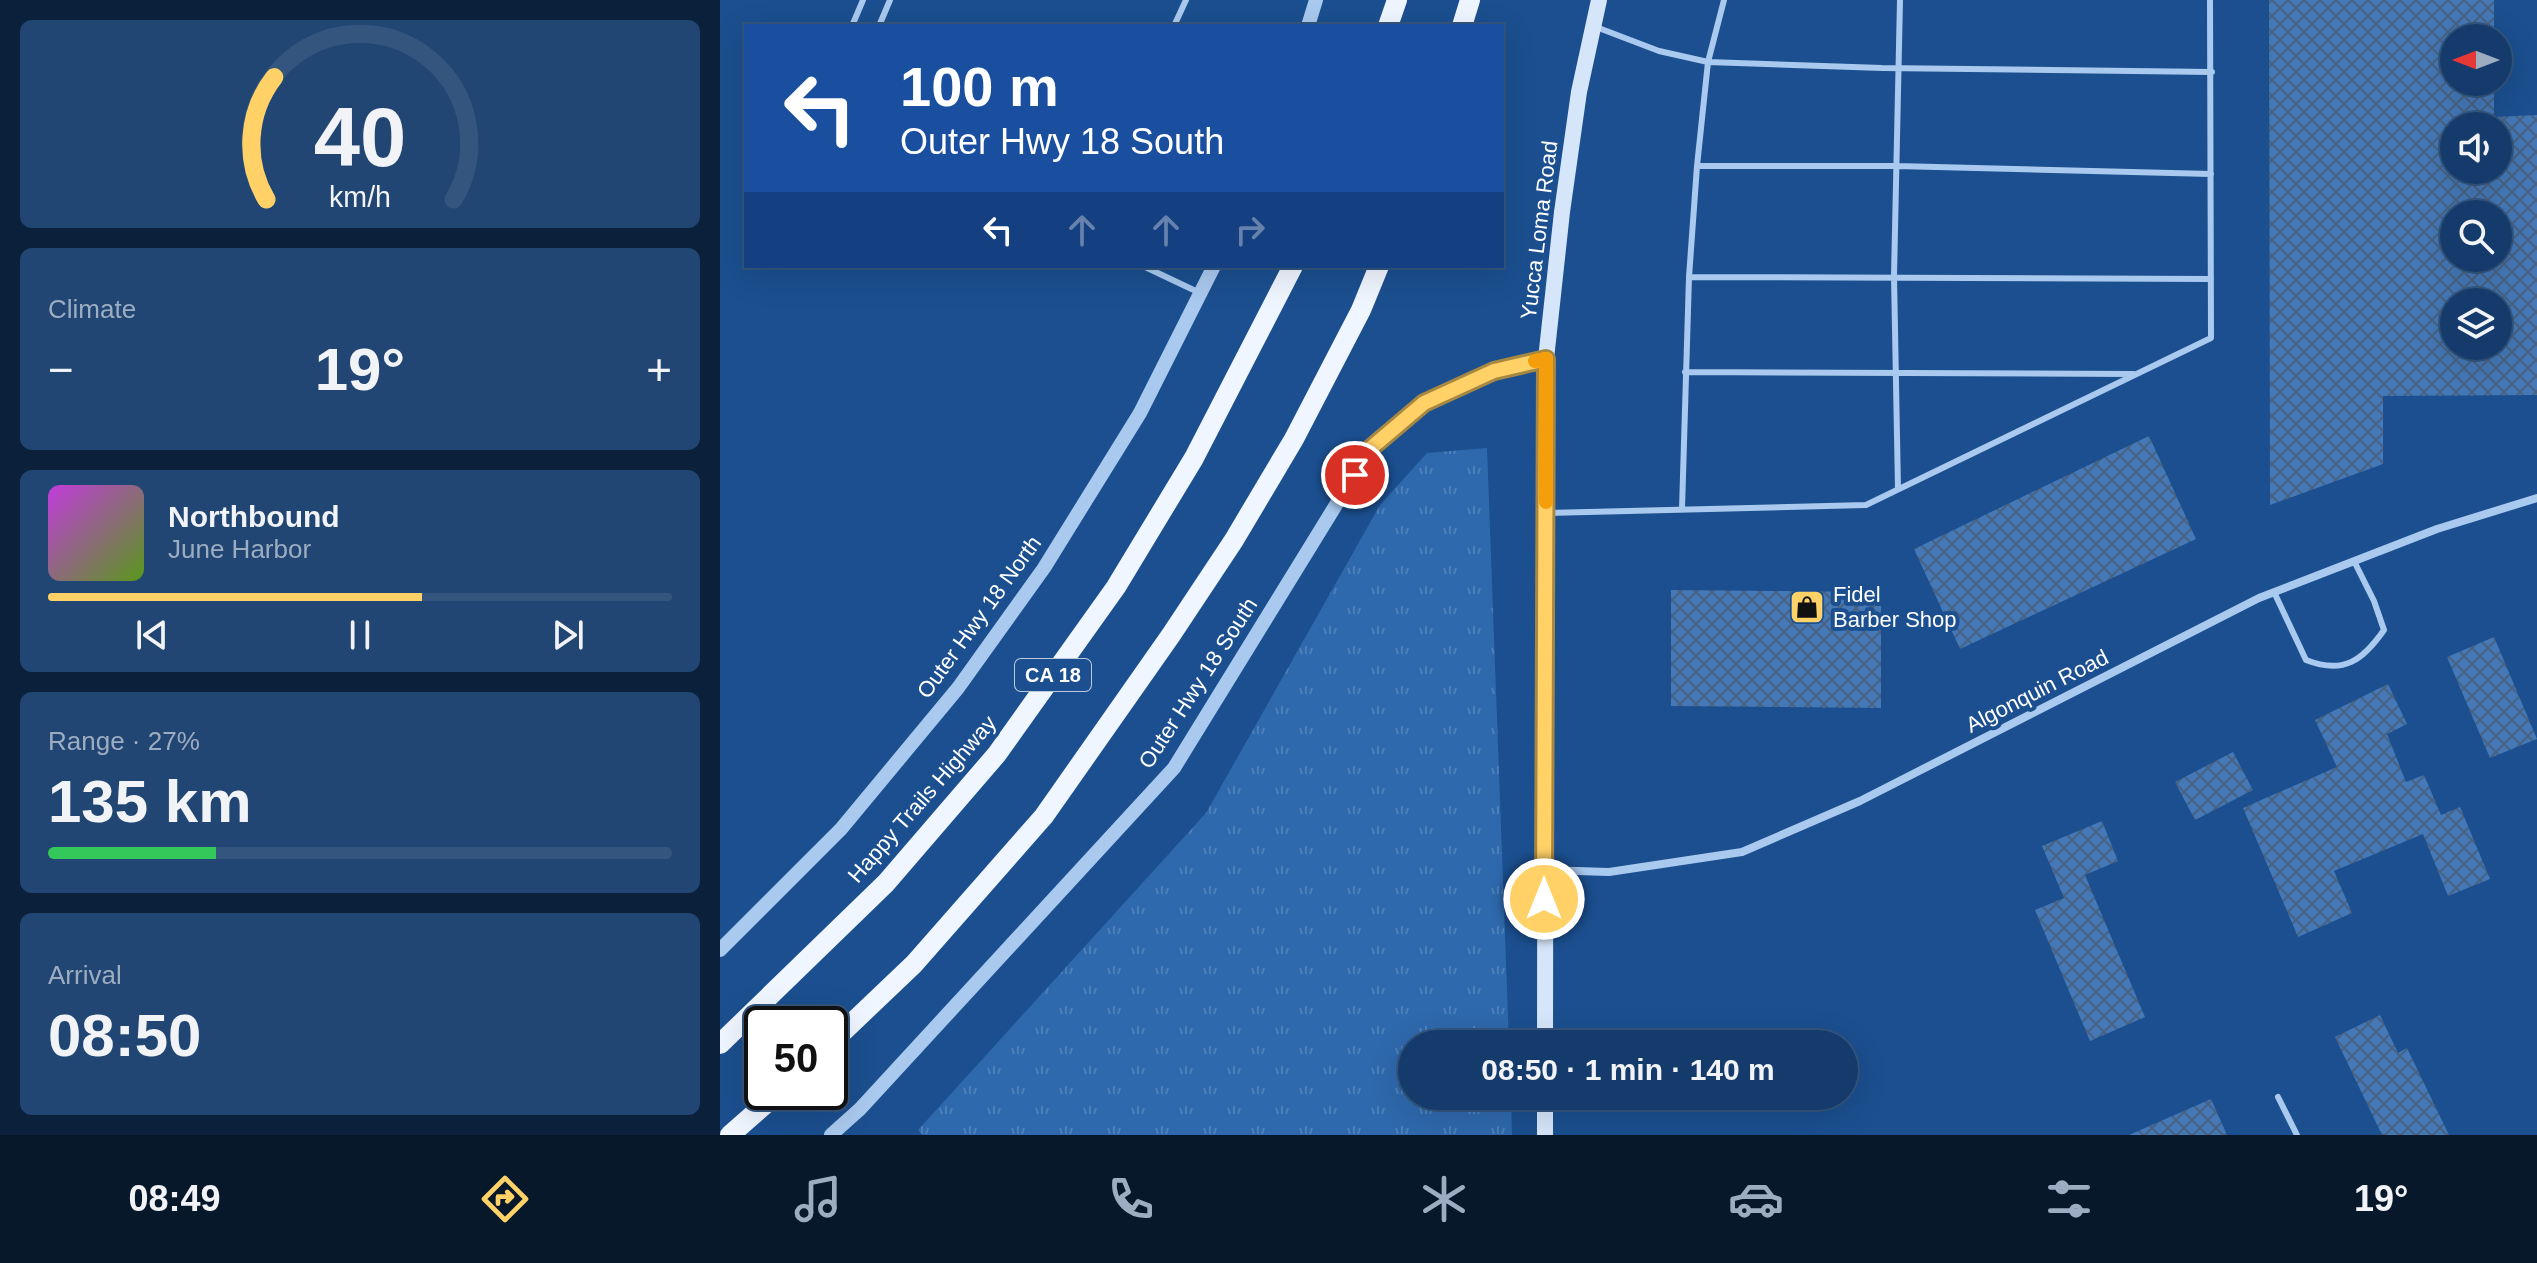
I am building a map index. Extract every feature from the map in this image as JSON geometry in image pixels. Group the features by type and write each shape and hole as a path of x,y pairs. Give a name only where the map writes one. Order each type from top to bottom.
{"main road":[{"path":"1389,24 1397,0"},
{"path":"1463,24 1470,0"},
{"name":"Yucca Loma Road","path":"1545,1030 1546,359 1570,152 1579,92 1599,0"},
{"name":"Happy Trails Highway","path":"720,1044 886,883 997,754 1124,574 1194,458 1292,268"},
{"path":"848,1027 914,964 1044,816 1171,635 1234,540 1294,439 1361,310 1378,268"},
{"path":"730,1135 758,1110"},
{"path":"1545,1110 1545,1135"}],"street":[{"path":"1309,24 1316,0"},
{"name":"Outer Hwy 18 North","path":"720,950 841,829 958,688 1044,568 1140,413 1213,268"},
{"name":"Outer Hwy 18 South","path":"831,1135 860,1109 1174,768 1371,448 1424,403 1494,371 1546,359"},
{"name":"Algonquin Road","path":"1544,870 1609,872 1742,852 1860,801 2274,592 2437,529 2537,498"}],"lane":[{"path":"853,24 863,0"},
{"path":"880,24 890,0"},
{"path":"1175,24 1186,0"},
{"path":"1682,509 1689,277 1697,166 1708,62 1724,0"},
{"path":"1898,489 1894,276 1900,0"},
{"path":"1546,513 1866,505 2211,338 2210,0"},
{"path":"1593,25 1659,51 1708,62 2212,72"},
{"path":"1697,166 1897,166 2211,174"},
{"path":"1147,268 1200,293"},
{"path":"1689,277 2211,279"},
{"path":"1685,372 2137,374"},
{"path":"2274,592 2306,660 2340,666 2366,655 2384,630 2354,561"},
{"path":"2278,1097 2297,1135"}],"green space":[{"path":"1487,448 1508,1030 1398,1030 1398,1110 1511,1110 1512,1135 922,1135 918,1130 1206,813 1380,505 1427,453"}],"building":[{"path":"2269,0 2494,0 2494,24 2440,24 2440,96 2494,96 2494,112 2440,112 2440,184 2512,184 2512,116 2537,115 2537,395 2383,396 2383,464 2270,505"},
{"path":"2149,436 2196,539 1960,649 1914,549"},
{"path":"1671,590 1881,592 1881,708 1671,706"},
{"path":"2494,637 2537,739 2490,758 2447,657"},
{"path":"2388,684 2407,724 2387,734 2406,782 2424,775 2441,815 2460,807 2490,879 2448,896 2423,834 2334,871 2352,913 2298,937 2243,808 2337,767 2315,720"},
{"path":"2233,752 2253,790 2195,820 2175,782"},
{"path":"2102,821 2118,861 2085,875 2145,1017 2090,1041 2035,910 2064,898 2042,846"},
{"path":"2380,1015 2398,1053 2407,1048 2449,1135 2382,1135 2335,1037"},
{"path":"2211,1099 2227,1135 2129,1135"}],"slow traffic":[{"path":"1535,361 1546,359 1546,502"}],"place":[{"name":"Fidel Barber Shop","path":"1807,607"}],"route":[{"path":"1355,475 1371,448 1424,403 1494,371 1546,359 1544,899"}]}
